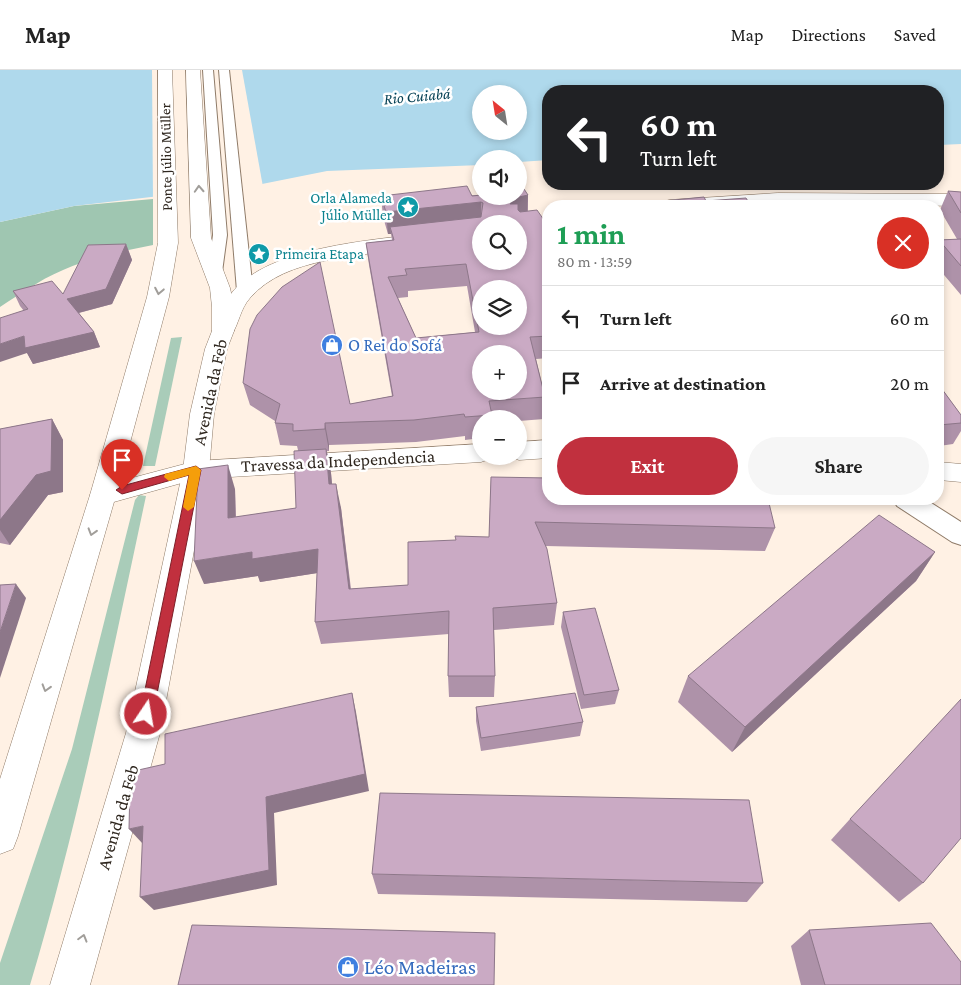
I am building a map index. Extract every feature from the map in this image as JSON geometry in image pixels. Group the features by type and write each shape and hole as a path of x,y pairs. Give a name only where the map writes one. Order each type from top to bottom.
{"main road":[{"name":"Ponte Júlio Müller","path":"103,495 158,297 168,243 165,70"},
{"name":"Ponte Júlio Müller","path":"193,70 210,237"},
{"path":"729,200 825,198 961,200"},
{"name":"Avenida da Feb","path":"70,985 143,733 196,470 202,414 216,349 223,331 223,307 210,237"},
{"path":"223,331 236,302 245,291 272,274 314,256 419,240"},
{"path":"527,450 542,449"},
{"name":"Travessa da Independencia","path":"103,495 196,470 472,454"},
{"path":"944,471 961,473"},
{"path":"0,836 9,785 103,495"}],"street":[{"path":"208,70 210,237"},
{"path":"224,70 241,233 245,291"},
{"path":"915,505 961,535"}],"green space":[{"path":"153,199 153,245 108,255 63,270 49,276 0,307 0,222 74,206"},
{"path":"182,337 155,466 143,466 171,338"},
{"path":"139,495 146,496 93,742 79,803 30,985 0,985 0,963 72,749 135,500"}],"water":[{"name":"Rio Cuiabá","path":"0,70 961,70 961,144 944,145 944,85 542,85 542,160 527,161 527,150 472,150 472,165 327,171 262,184 74,206 0,222"}],"pier":[{"path":"152,70 242,70 263,187 153,201"}],"building":[{"path":"467,186 472,196 472,203 386,212 381,196"},
{"path":"948,191 961,192 961,213"},
{"path":"704,197 706,200 674,200"},
{"path":"746,198 747,200 719,200"},
{"path":"483,205 518,205 520,212 537,210 542,217 542,336 530,337 542,385 542,397 527,398 527,345 472,345 472,400 503,400 489,401 491,410 472,410 472,416 465,417 464,414 414,420 325,423 325,429 293,431 293,424 275,423 280,404 243,383 250,329 257,315 282,287 320,262 350,404 393,396 366,243 394,240 390,227 472,218 472,270 527,270 527,215 481,215","holes":["466,264 472,295 472,280 527,280 527,335 472,335 472,333 416,338 388,277 407,275 405,269"]},
{"path":"961,239 961,266 944,246 944,240"},
{"path":"126,244 106,289 67,299 94,332 25,348 24,336 0,344 0,318 28,309 13,291 52,281 63,294 88,245"},
{"path":"944,392 961,415 961,423 944,425"},
{"path":"52,419 51,471 36,475 0,520 0,429"},
{"path":"326,449 329,484 336,484 349,589 408,585 408,542 456,540 455,536 489,537 491,477 542,478 542,505 769,505 775,528 535,522 547,549 557,603 493,608 495,676 448,676 449,611 315,622 318,549 252,559 252,552 194,561 198,469 228,465 228,518 296,508 294,451"},
{"path":"879,515 935,552 745,727 688,676"},
{"path":"16,584 0,632 0,585"},
{"path":"595,608 619,690 584,695 563,612"},
{"path":"352,693 365,774 266,797 269,870 140,897 143,826 129,829 130,783 134,771 165,764 165,734"},
{"path":"575,693 583,722 481,738 476,707"},
{"path":"961,699 961,838 923,883 850,819"},
{"path":"380,793 749,800 763,883 372,874"},
{"path":"931,923 961,962 961,985 825,985 809,930"},
{"name":"Léo Madeiras","path":"192,925 495,933 494,985 178,985"}],"slow traffic":[{"path":"169,477 196,470 188,507"}],"place":[{"name":"Orla Alameda Júlio Müller","path":"408,207"},
{"name":"Primeira Etapa","path":"259,254"},
{"name":"O Rei do Sofá","path":"332,345"},
{"name":"Léo Madeiras","path":"348,967"}],"route":[{"path":"122,490 196,470 146,714"}]}
